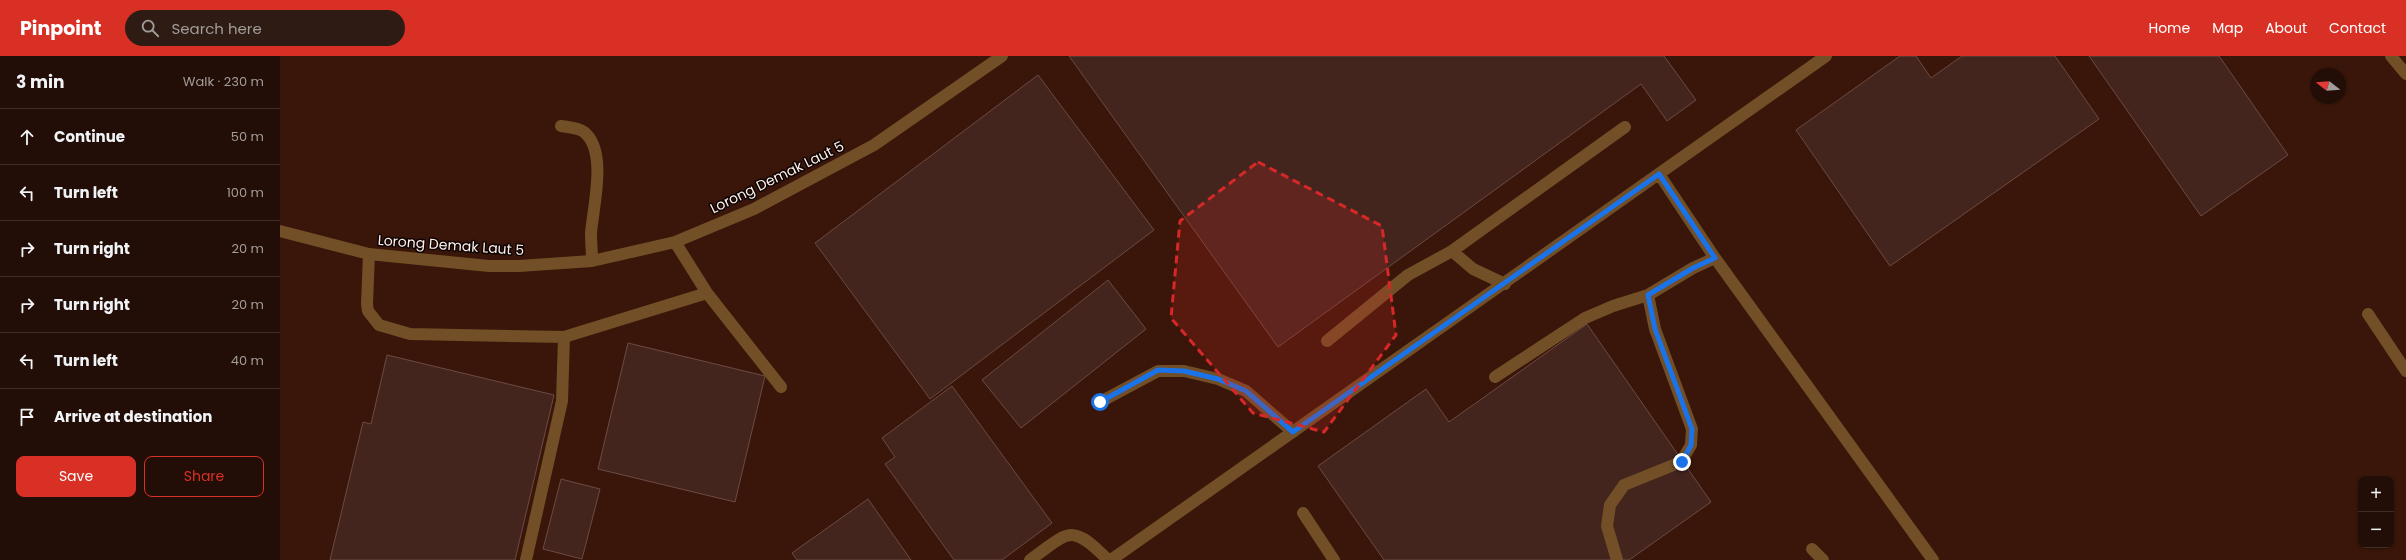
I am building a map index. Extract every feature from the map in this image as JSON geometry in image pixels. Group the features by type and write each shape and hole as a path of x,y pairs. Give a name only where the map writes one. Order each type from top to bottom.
{"street":[{"name":"Lorong Demak Laut 5","path":"280,231 370,254 488,266 551,266 592,261 675,242 754,209 874,145 1002,56"},
{"path":"1112,560 1826,56"},
{"path":"2391,56 2406,74"},
{"path":"561,126 584,132 592,141 595,152 597,187 591,233 592,261"},
{"path":"1327,341 1408,275 1452,251 1624,127"},
{"path":"1659,174 1715,258 1932,560"},
{"path":"675,242 707,293 781,387"},
{"path":"1452,251 1473,269 1505,284"},
{"path":"370,254 367,304 368,311 379,324 410,334 564,337 707,293"},
{"path":"1495,377 1585,318 1613,306 1648,295 1693,268 1715,258"},
{"path":"1617,560 1607,526 1610,504 1624,485 1682,462 1691,445 1692,429 1655,329 1648,295"},
{"path":"2368,314 2406,371"},
{"path":"526,560 562,401 564,337"},
{"path":"1100,402 1158,370 1184,371 1218,379 1246,391 1293,432"},
{"path":"1303,513 1334,560"},
{"path":"1030,560 1057,540 1068,535 1078,535 1087,538 1108,560"},
{"path":"1812,549 1823,560"}],"highlighted area":[{"path":"1258,162 1382,226 1396,335 1324,432 1253,413 1171,318 1180,221"}],"shaded area":[{"path":"280,56 2406,56 2406,560 280,560"}],"building":[{"path":"1069,56 1664,56 1696,100 1667,121 1641,84 1278,347"},
{"path":"1900,56 1916,56 1931,78 1962,56 2055,56 2099,119 1890,266 1796,130"},
{"path":"2089,56 2219,56 2288,155 2201,216"},
{"path":"1038,75 1154,230 930,399 815,243"},
{"path":"1108,280 1146,329 1021,428 982,380"},
{"path":"1587,324 1711,502 1629,560 1384,560 1318,466 1426,389 1449,422"},
{"path":"628,343 765,376 735,502 598,469"},
{"path":"387,355 554,395 515,560 330,560 363,422 371,424"},
{"path":"952,386 1052,523 1002,560 954,560 885,464 895,457 882,438"},
{"path":"561,479 600,489 582,559 543,549"},
{"path":"868,499 911,560 797,560 792,553"}],"route":[{"path":"1100,402 1158,370 1184,371 1218,379 1246,391 1293,432 1659,174 1715,258 1693,268 1671,283 1648,295 1655,329 1692,429 1691,445 1682,462"}]}
